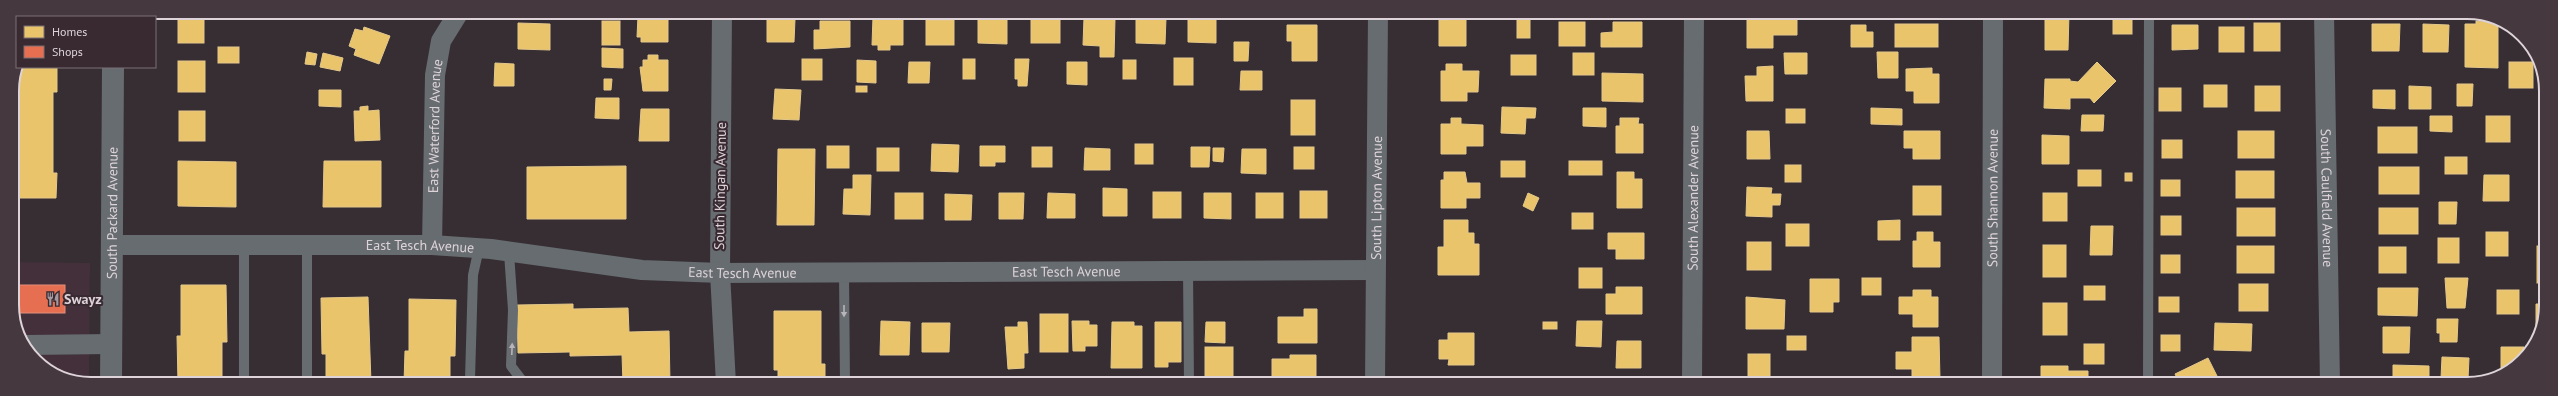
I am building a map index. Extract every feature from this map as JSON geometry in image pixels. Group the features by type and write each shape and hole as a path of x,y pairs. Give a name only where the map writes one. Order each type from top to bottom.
{"street":[{"name":"East Waterford Avenue","path":"432,245 435,75 441,41 455,19"},
{"name":"South Kingan Avenue","path":"722,19 720,273 726,377"},
{"name":"South Lipton Avenue","path":"1375,377 1374,270 1378,19"},
{"name":"South Alexander Avenue","path":"1692,377 1694,19"},
{"name":"South Shannon Avenue","path":"1992,377 1993,19"},
{"name":"South Caulfield Avenue","path":"2324,19 2329,377"},
{"name":"South Packard Avenue","path":"111,377 113,68"},
{"name":"East Tesch Avenue","path":"113,245 432,245 479,248 642,270 720,273 1374,270"},
{"path":"31,345 111,344"}],"lane":[{"path":"2148,377 2149,19"},
{"path":"244,245 244,377"},
{"path":"307,245 307,377"},
{"path":"470,377 473,274 479,248"},
{"path":"509,253 513,310 511,366 519,377"},
{"path":"1188,270 1189,377"},
{"path":"844,272 845,377"}],"shaded area":[{"path":"19,262 90,263 89,377 72,375 51,365 34,349 24,333 20,319 19,305"}],"building: Homes":[{"path":"178,19 204,19 204,43 178,43"},
{"path":"638,19 668,19 668,42 641,42 641,37 637,37"},
{"path":"767,19 795,19 794,42 767,42"},
{"path":"873,19 903,19 903,45 890,45 890,50 878,50 878,45 872,45"},
{"path":"978,19 1007,19 1007,44 978,43"},
{"path":"1031,19 1060,19 1060,43 1031,43"},
{"path":"1084,19 1115,19 1114,57 1100,57 1100,46 1083,45"},
{"path":"1136,19 1166,19 1165,44 1136,43"},
{"path":"1188,19 1216,19 1216,43 1188,42"},
{"path":"1466,19 1466,46 1439,46 1439,20"},
{"path":"1517,19 1530,19 1530,38 1517,38"},
{"path":"1747,19 1797,19 1797,35 1773,35 1773,48 1747,48"},
{"path":"2045,19 2069,19 2068,50 2045,50"},
{"path":"2113,19 2132,19 2132,34 2113,34"},
{"path":"926,20 954,20 954,45 926,45"},
{"path":"602,21 620,21 620,45 602,45"},
{"path":"820,21 850,21 850,47 814,49 814,30 820,30"},
{"path":"2476,21 2487,22 2498,26 2498,68 2465,67 2465,24 2476,24"},
{"path":"1559,22 1585,22 1585,46 1559,46"},
{"path":"1613,22 1642,22 1642,47 1601,47 1601,33 1613,32"},
{"path":"518,23 550,24 550,50 518,49"},
{"path":"2254,23 2280,23 2280,51 2254,51"},
{"path":"1895,24 1938,24 1938,47 1895,47"},
{"path":"2372,24 2400,24 2399,51 2372,51"},
{"path":"2423,24 2449,25 2448,52 2423,52"},
{"path":"1287,25 1317,25 1317,61 1292,61 1292,41 1287,41"},
{"path":"1851,25 1866,25 1866,32 1873,32 1873,47 1851,47"},
{"path":"2172,25 2198,25 2198,49 2172,50"},
{"path":"364,27 390,36 379,64 354,55 356,49 349,46 355,29 363,31"},
{"path":"2219,27 2244,27 2244,52 2219,52"},
{"path":"1234,42 1249,42 1248,61 1234,61"},
{"path":"218,47 239,47 239,63 218,63"},
{"path":"602,48 623,49 623,68 602,67"},
{"path":"307,52 317,54 315,65 305,64"},
{"path":"1877,52 1898,52 1898,78 1878,78"},
{"path":"323,53 343,58 340,71 320,67"},
{"path":"1573,53 1594,53 1594,75 1573,75"},
{"path":"1784,53 1807,53 1807,74 1785,74"},
{"path":"648,55 658,55 658,60 668,60 668,91 643,91 640,67 643,67 643,60 648,60"},
{"path":"1511,55 1536,55 1536,75 1511,75"},
{"path":"1174,58 1193,58 1193,85 1174,85"},
{"path":"802,59 822,59 822,80 802,80"},
{"path":"963,59 975,59 975,79 963,79"},
{"path":"1015,59 1029,59 1027,86 1018,86 1018,79 1015,79"},
{"path":"857,60 876,61 876,83 857,82"},
{"path":"1123,60 1136,60 1136,79 1123,79"},
{"path":"178,61 205,61 205,92 178,92"},
{"path":"909,62 930,62 929,83 908,83"},
{"path":"1067,62 1087,62 1087,85 1067,84"},
{"path":"2097,62 2116,81 2094,103 2090,98 2070,98 2070,109 2044,108 2045,79 2070,79 2070,81 2078,82"},
{"path":"2509,62 2533,62 2533,88 2509,88"},
{"path":"495,63 514,64 514,86 494,86"},
{"path":"1446,64 1462,64 1462,71 1479,71 1478,92 1467,92 1467,101 1441,101 1441,71 1446,71"},
{"path":"1773,66 1773,101 1746,101 1745,76 1757,76 1757,67"},
{"path":"22,68 57,68 57,92 53,92 53,173 57,173 56,198 19,198 19,91"},
{"path":"1932,68 1932,74 1939,74 1939,103 1914,103 1914,91 1906,91 1906,69"},
{"path":"1241,71 1262,71 1262,90 1240,90"},
{"path":"1602,73 1643,74 1643,102 1602,101"},
{"path":"604,79 612,79 611,90 604,90"},
{"path":"2457,84 2473,84 2472,106 2457,106"},
{"path":"2204,85 2227,85 2227,107 2204,107"},
{"path":"856,86 867,86 867,92 856,92"},
{"path":"2255,86 2280,86 2280,111 2255,111"},
{"path":"2409,86 2431,87 2431,109 2409,109"},
{"path":"2159,88 2181,88 2181,111 2159,111"},
{"path":"775,89 801,90 799,120 773,119"},
{"path":"319,90 341,90 341,107 319,106"},
{"path":"2373,90 2395,90 2395,109 2373,108"},
{"path":"596,98 619,98 619,119 595,118"},
{"path":"1291,100 1315,100 1315,135 1291,135"},
{"path":"368,106 368,111 379,110 380,140 355,141 354,111 360,111 360,107"},
{"path":"1502,107 1536,108 1535,118 1526,118 1525,134 1501,133"},
{"path":"1583,108 1606,108 1606,127 1583,126"},
{"path":"1871,108 1902,109 1902,125 1871,124"},
{"path":"641,109 669,109 669,141 639,141"},
{"path":"1786,109 1805,109 1805,123 1786,123"},
{"path":"179,111 205,111 205,141 179,141"},
{"path":"2082,115 2104,115 2103,131 2081,131"},
{"path":"2430,116 2452,116 2452,132 2430,131"},
{"path":"2486,116 2510,116 2510,142 2486,142"},
{"path":"1451,118 1461,118 1461,124 1483,125 1483,146 1466,146 1466,154 1441,154 1441,124 1451,124"},
{"path":"1620,118 1639,118 1638,124 1643,124 1643,153 1616,153 1616,126 1620,126"},
{"path":"2378,127 2417,127 2417,153 2378,153"},
{"path":"1747,131 1769,131 1770,159 1747,159"},
{"path":"1904,131 1940,131 1940,159 1913,159 1913,148 1904,148"},
{"path":"2238,131 2274,131 2274,158 2238,158"},
{"path":"2042,135 2069,136 2069,164 2042,164"},
{"path":"2162,140 2182,140 2182,158 2162,158"},
{"path":"932,144 959,145 958,172 931,171"},
{"path":"1135,144 1153,144 1153,164 1135,164"},
{"path":"827,146 849,146 849,168 827,168"},
{"path":"980,146 1005,146 1005,162 995,162 995,166 980,166"},
{"path":"1032,147 1052,147 1052,167 1032,167"},
{"path":"1191,147 1210,147 1209,167 1191,167"},
{"path":"1294,147 1314,147 1314,169 1294,169"},
{"path":"877,148 899,148 899,171 877,171"},
{"path":"1085,148 1110,149 1110,170 1084,170"},
{"path":"1213,148 1224,148 1223,162 1213,161"},
{"path":"778,149 815,149 814,225 777,225"},
{"path":"1242,149 1266,149 1266,174 1241,173"},
{"path":"2445,157 2467,157 2467,174 2445,174"},
{"path":"178,161 236,162 236,207 178,206"},
{"path":"324,161 381,161 381,207 323,207"},
{"path":"1501,161 1525,161 1525,177 1501,177"},
{"path":"1569,161 1602,161 1602,175 1569,175"},
{"path":"1785,165 1801,165 1801,182 1785,182"},
{"path":"626,166 626,219 527,219 527,167"},
{"path":"2379,167 2419,167 2419,194 2379,194"},
{"path":"2078,170 2101,170 2101,186 2078,186"},
{"path":"2236,171 2274,171 2274,198 2236,198"},
{"path":"1444,172 1465,172 1467,183 1480,183 1480,198 1466,198 1466,208 1441,208 1441,180 1444,180"},
{"path":"1617,172 1634,172 1634,179 1642,179 1642,208 1617,208"},
{"path":"2125,173 2132,173 2132,181 2125,181"},
{"path":"853,175 871,175 870,215 843,214 844,189 853,189"},
{"path":"2484,175 2509,175 2509,201 2483,201"},
{"path":"2161,180 2180,180 2180,196 2161,196"},
{"path":"1913,186 1941,186 1941,215 1913,215"},
{"path":"1747,187 1772,188 1771,194 1781,194 1780,205 1772,205 1772,217 1746,216"},
{"path":"1103,188 1127,189 1127,216 1103,216"},
{"path":"1300,191 1327,191 1327,218 1300,218"},
{"path":"1153,192 1181,192 1181,218 1153,218"},
{"path":"895,193 923,193 923,219 895,219"},
{"path":"999,193 1024,193 1023,219 999,219"},
{"path":"1048,193 1075,194 1075,218 1047,218"},
{"path":"1204,193 1231,193 1231,219 1204,218"},
{"path":"1256,193 1283,193 1283,218 1256,218"},
{"path":"1528,193 1539,198 1533,211 1523,206"},
{"path":"2043,193 2067,193 2067,221 2043,221"},
{"path":"945,194 972,195 971,220 945,220"},
{"path":"2439,202 2457,202 2456,224 2439,224"},
{"path":"2237,208 2275,208 2275,236 2237,236"},
{"path":"2379,208 2418,208 2418,234 2379,234"},
{"path":"1572,213 1593,213 1593,229 1572,229"},
{"path":"2161,216 2181,216 2181,235 2161,235"},
{"path":"1444,220 1468,220 1468,233 1474,233 1474,244 1479,244 1479,275 1438,275 1438,247 1444,247"},
{"path":"1900,220 1900,240 1878,240 1878,221"},
{"path":"1786,224 1809,224 1809,246 1786,246"},
{"path":"2091,226 2113,226 2112,255 2090,255"},
{"path":"1917,232 1933,232 1933,242 1940,242 1940,267 1913,267 1913,241 1917,241"},
{"path":"2486,232 2508,232 2508,256 2486,256"},
{"path":"1608,233 1644,233 1644,259 1616,259 1616,249 1608,249"},
{"path":"2438,238 2459,238 2459,263 2438,263"},
{"path":"1747,242 1771,242 1771,270 1747,270"},
{"path":"2043,245 2066,245 2066,277 2043,277"},
{"path":"2237,246 2274,246 2274,273 2237,273"},
{"path":"2537,246 2539,246 2539,283 2537,283"},
{"path":"2379,247 2406,247 2406,273 2379,273"},
{"path":"2161,255 2180,255 2180,273 2161,273"},
{"path":"1579,268 1602,268 1602,288 1579,288"},
{"path":"1862,278 1881,278 1881,295 1862,295"},
{"path":"2445,278 2468,278 2465,308 2447,308"},
{"path":"1810,279 1839,279 1839,302 1833,302 1833,312 1810,312"},
{"path":"2239,284 2268,284 2268,311 2239,311"},
{"path":"181,285 226,285 227,342 222,342 222,377 178,377 177,336 181,336"},
{"path":"2084,286 2105,286 2105,300 2084,300"},
{"path":"1616,287 1642,287 1642,314 1606,314 1606,294 1616,294"},
{"path":"2378,288 2418,288 2417,316 2378,315"},
{"path":"1913,290 1931,290 1931,297 1938,297 1938,327 1913,327 1913,314 1899,314 1899,297 1913,297"},
{"path":"2497,290 2519,290 2519,314 2497,314"},
{"path":"368,297 371,377 326,377 326,354 322,354 321,298"},
{"path":"1746,297 1785,300 1784,329 1746,329"},
{"path":"2159,297 2179,297 2179,312 2159,312"},
{"path":"409,299 456,300 455,356 450,356 450,377 404,377 405,351 409,351"},
{"path":"2043,303 2067,303 2067,335 2043,335"},
{"path":"573,304 573,309 628,308 629,332 669,331 670,377 623,377 622,355 570,356 570,352 518,353 517,305"},
{"path":"2536,304 2539,304 2537,324 2536,326"},
{"path":"1304,309 1317,309 1317,343 1278,343 1278,317 1304,317"},
{"path":"774,311 821,311 821,364 825,364 825,377 778,377 778,370 774,370"},
{"path":"1040,314 1068,314 1068,352 1040,352"},
{"path":"2437,319 2458,319 2457,342 2440,342 2440,333 2437,333"},
{"path":"881,321 910,322 909,355 880,355"},
{"path":"1072,321 1089,321 1089,325 1097,325 1097,346 1085,346 1085,351 1073,351"},
{"path":"1577,321 1602,321 1601,347 1576,346"},
{"path":"1018,322 1027,322 1028,353 1024,353 1024,368 1008,369 1005,327 1018,327"},
{"path":"1112,322 1134,322 1134,326 1142,326 1142,368 1111,368"},
{"path":"1155,322 1181,322 1181,362 1168,362 1168,367 1155,367"},
{"path":"1206,322 1225,322 1225,343 1205,342"},
{"path":"1543,322 1557,322 1557,329 1543,329"},
{"path":"922,323 950,323 949,352 922,352"},
{"path":"2215,323 2252,324 2251,351 2214,350"},
{"path":"2383,327 2410,327 2409,353 2383,353"},
{"path":"1448,333 1474,333 1474,365 1448,365 1449,359 1439,359 1439,340 1448,340"},
{"path":"2161,335 2180,335 2180,351 2161,351"},
{"path":"1787,336 1806,336 1806,350 1787,350"},
{"path":"1912,337 1939,337 1940,377 1912,377 1912,369 1896,369 1896,352 1912,352"},
{"path":"1617,341 1641,341 1641,368 1616,368"},
{"path":"2084,344 2104,344 2104,364 2084,364"},
{"path":"1205,347 1233,347 1233,377 1205,377"},
{"path":"2501,347 2524,347 2515,359 2501,368"},
{"path":"1748,354 1770,354 1770,377 1748,377"},
{"path":"1290,355 1316,355 1316,377 1272,377 1272,359 1290,359"},
{"path":"2442,357 2469,358 2468,377 2441,377"},
{"path":"2208,358 2218,377 2176,377 2175,374"},
{"path":"2393,365 2429,366 2429,377 2393,377"},
{"path":"2041,366 2068,366 2068,371 2088,371 2088,377 2041,377"}],"building: Shops":[{"path":"19,285 65,285 65,313 20,313"}],"place":[{"name":"Swayz","path":"53,299"}]}
